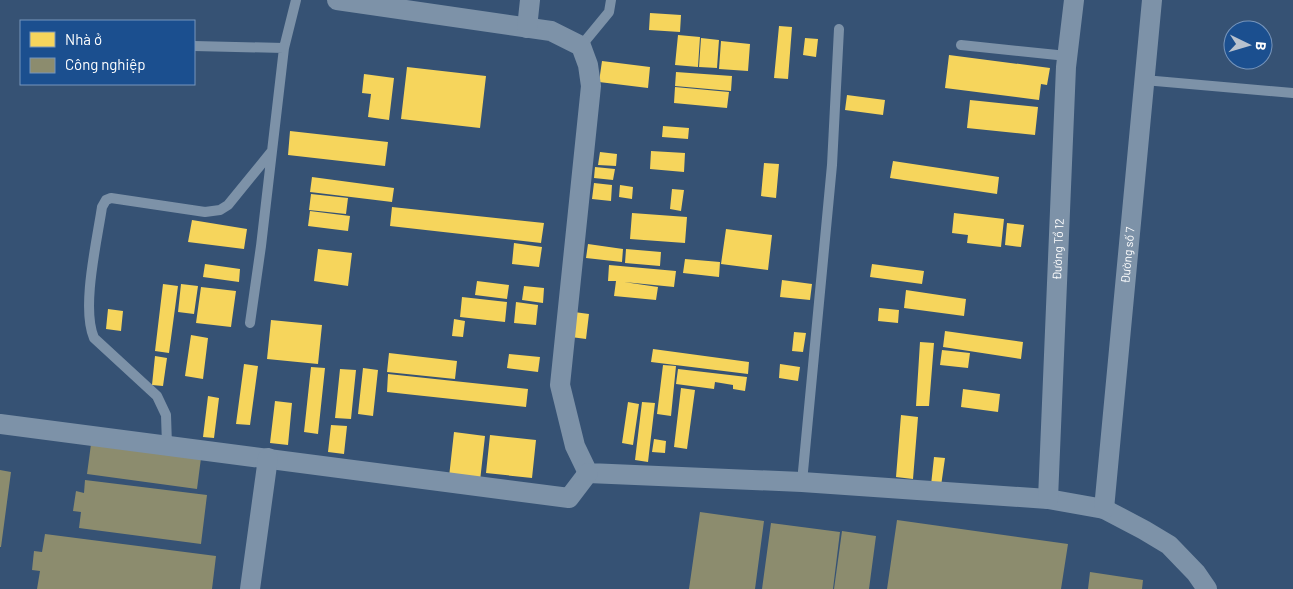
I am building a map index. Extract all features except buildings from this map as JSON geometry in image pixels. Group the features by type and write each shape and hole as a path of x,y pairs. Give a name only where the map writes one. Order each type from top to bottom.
{"street":[{"path":"337,0 550,31 581,46 588,65 591,86 560,385 575,446 588,473"},
{"path":"527,28 530,0"},
{"name":"Đường Tổ 12","path":"1048,499 1067,56 1074,0"},
{"name":"Đường số 7","path":"1104,509 1152,0"},
{"path":"0,424 569,498 588,473"},
{"path":"250,589 268,458"},
{"path":"588,473 802,482 1048,499 1104,509 1169,545 1196,573 1208,589"}],"lane":[{"path":"250,323 284,48 296,0"},
{"path":"581,46 609,12 611,0"},
{"path":"802,482 832,165 839,30"},
{"path":"961,45 1067,56"},
{"path":"195,46 284,48"},
{"path":"1144,80 1293,93"},
{"path":"166,445 166,415 157,396 94,338 90,328 88,308 102,207 106,200 118,198 205,212 220,210 240,192 272,151"}]}
